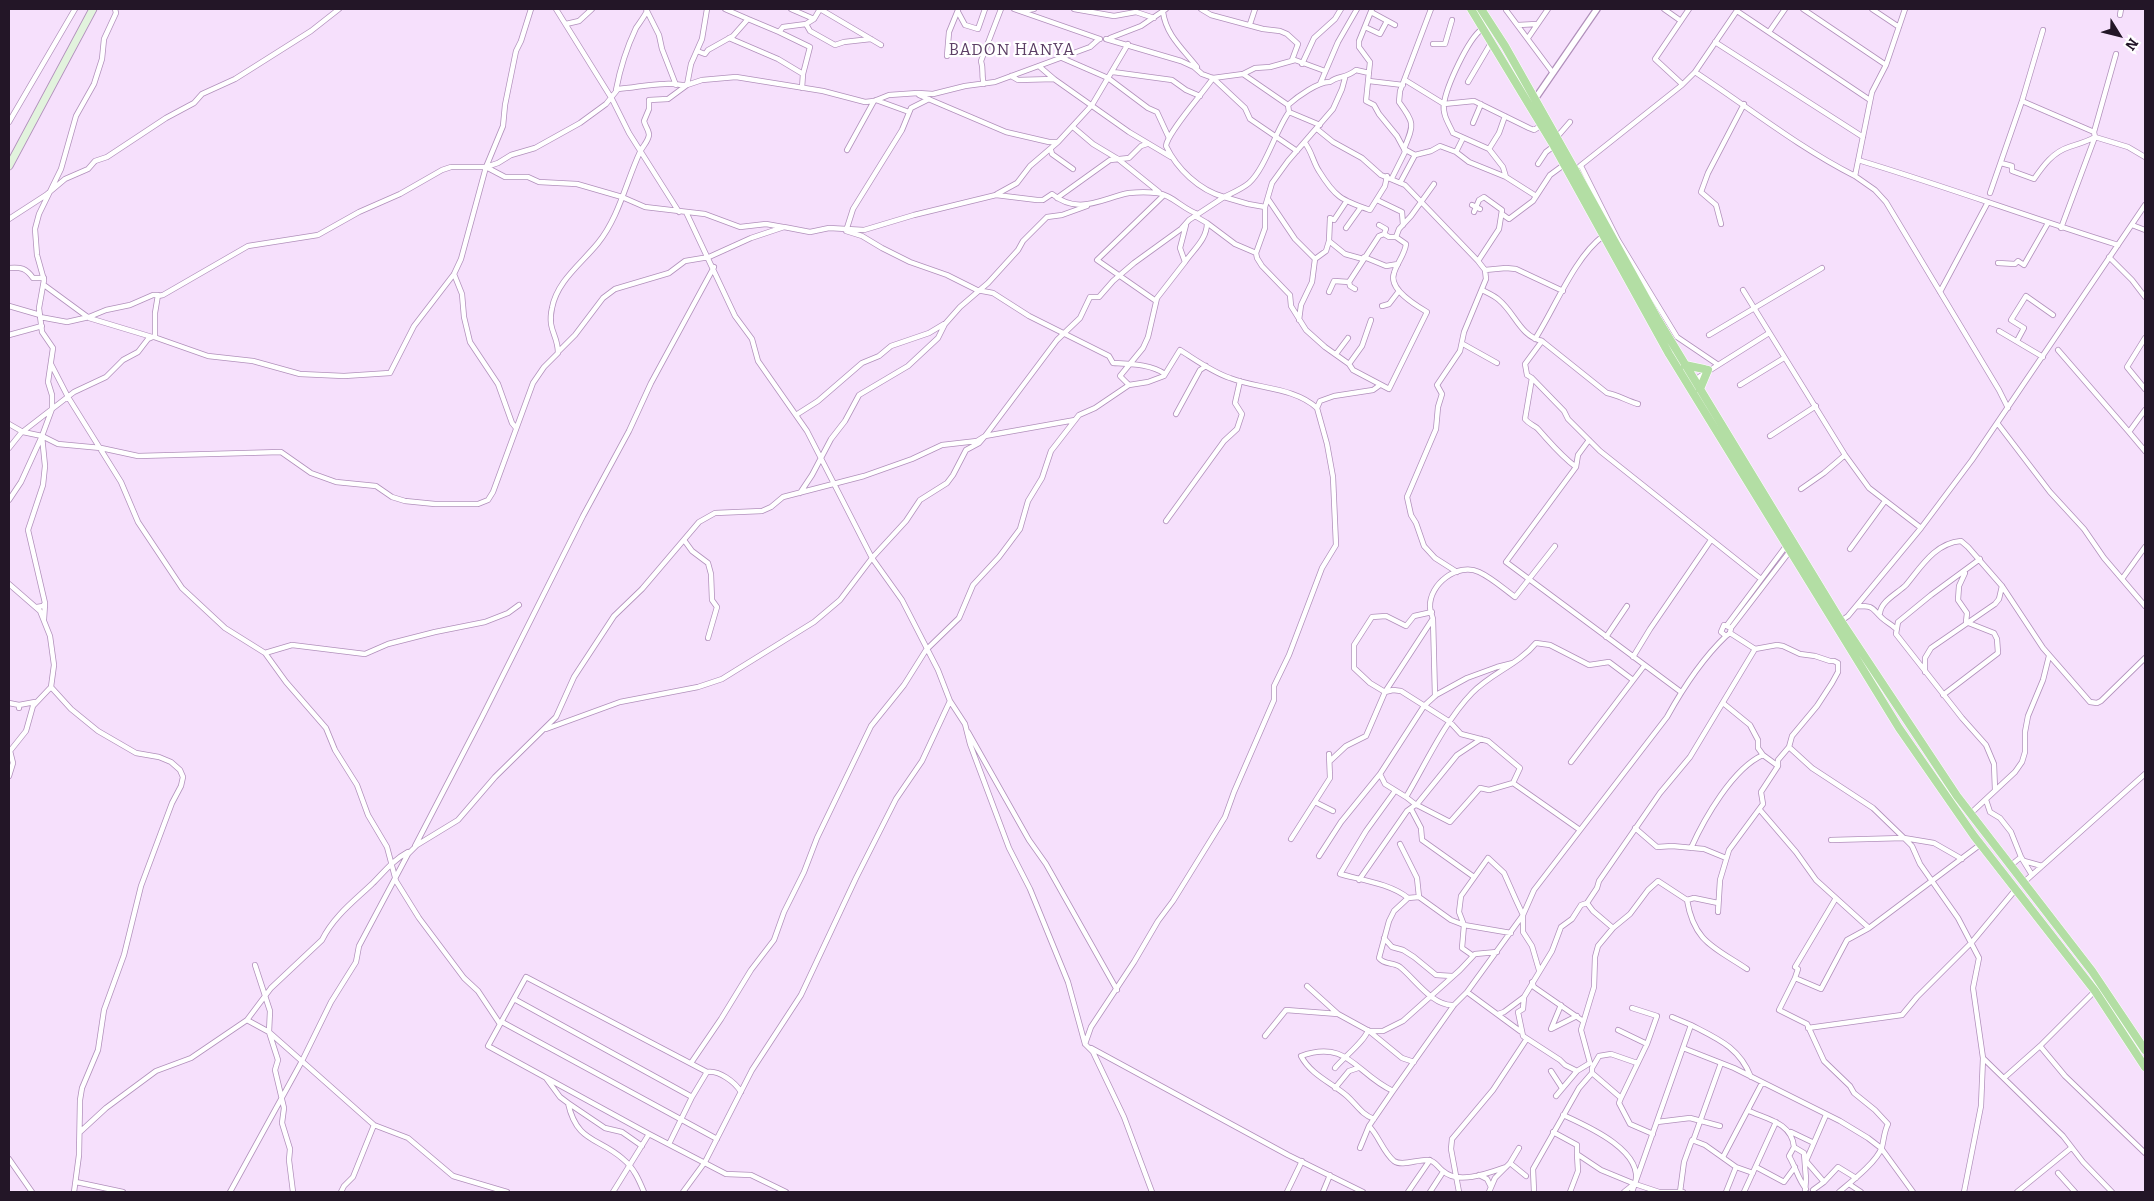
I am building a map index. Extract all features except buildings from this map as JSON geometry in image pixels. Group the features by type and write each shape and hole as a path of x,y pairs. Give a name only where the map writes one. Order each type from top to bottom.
{"highway":[{"path":"1471,9 1565,164 1650,322 1690,380 1788,548 1915,752 2000,870 2095,991 2145,1067"},
{"path":"1481,9 1557,137 1578,168 1615,245 1684,365 1690,380 1700,389 1841,622 1970,814 2092,971 2145,1050"},
{"path":"1684,365 1711,367 1700,389"},
{"path":"2000,870 2009,865"},
{"path":"2084,977 2092,971"}],"main road":[{"path":"9,166 93,9"}],"street":[{"path":"9,122 75,9"},
{"path":"9,500 21,482 52,409 52,395 48,382 53,348 43,336 39,305 44,278 37,254 35,229 49,193 61,170 76,116 94,84 102,59 104,39 116,13 115,9"},
{"path":"9,219 49,193 65,179 86,170 95,161 105,159 193,103 202,94 242,75 311,31 339,9"},
{"path":"44,285 88,318 153,337 208,356 253,361 300,374 344,376 390,373 414,326 454,274 462,259 486,168 503,126 505,105 516,51 531,9"},
{"path":"556,9 612,99 629,133 679,212"},
{"path":"566,24 579,21 592,9"},
{"path":"687,85 691,64 706,22 707,9"},
{"path":"725,9 810,47 803,74 802,88"},
{"path":"791,9 814,19"},
{"path":"779,32 783,27 806,24 814,19 820,9 881,45"},
{"path":"958,10 966,25 978,29 986,9"},
{"path":"984,84 982,78 984,69 980,61 1001,9"},
{"path":"1014,9 1099,39 1128,44 1194,67 1202,74 1213,78 1245,108 1250,119 1297,151"},
{"path":"1022,11 1034,9"},
{"path":"1074,9 1119,15 1136,12 1154,18"},
{"path":"1119,15 1123,9"},
{"path":"1201,9 1211,15 1263,29 1274,29 1287,34 1298,44 1292,60"},
{"path":"1250,24 1255,9"},
{"path":"1302,64 1314,38 1335,19 1341,9"},
{"path":"1320,84 1349,19 1357,9"},
{"path":"1370,210 1405,152 1404,149 1412,126 1411,121 1398,102 1413,52 1431,9"},
{"path":"1506,9 1553,73"},
{"path":"1528,38 1548,9"},
{"path":"1535,99 1596,9"},
{"path":"1664,9 1681,21"},
{"path":"1682,84 1655,59 1689,9"},
{"path":"1769,32 1785,9"},
{"path":"1802,9 1886,65"},
{"path":"1872,9 1899,27"},
{"path":"1855,176 1872,92 1886,65 1905,9"},
{"path":"2120,14 2121,9"},
{"path":"486,168 511,155 544,144 580,123 612,99 616,90 619,73 646,10"},
{"path":"646,10 659,35 662,49 680,90"},
{"path":"947,56 948,32 958,10"},
{"path":"1106,39 1128,32 1154,18 1164,10"},
{"path":"1164,10 1165,23 1173,37 1202,74"},
{"path":"1395,25 1372,10 1359,38 1359,47 1370,62 1366,101 1374,105 1397,136 1404,149 1415,155 1431,151 1440,146 1456,152 1469,162 1506,177 1536,196"},
{"path":"1711,367 1677,337 1618,240 1578,168 1695,72 1737,10 1870,100"},
{"path":"697,51 705,54 708,50 740,30 748,19"},
{"path":"1433,44 1445,44 1452,20"},
{"path":"1365,27 1380,34 1387,21"},
{"path":"806,24 810,31 835,45 871,39"},
{"path":"1518,25 1537,24"},
{"path":"1482,29 1471,40 1450,83 1444,104 1446,117 1452,131 1463,138 1489,148 1503,167 1506,177"},
{"path":"1990,193 2022,101 2043,30"},
{"path":"729,38 778,59 803,74"},
{"path":"558,353 558,344 549,325 552,306 556,295 571,273 602,237 622,197 640,150 649,136 644,121 649,110 649,100 668,99 687,85 702,80 736,77 826,91 865,102 889,95 933,94 965,86 984,84 1040,67 1090,47 1099,39"},
{"path":"1716,42 1863,137"},
{"path":"1468,82 1491,43"},
{"path":"846,231 864,230 914,215 996,195 1017,183 1030,166 1051,150 1092,105 1108,78 1114,72 1128,44"},
{"path":"2061,228 2095,135 2116,54"},
{"path":"1062,58 1108,78 1148,108 1157,112 1169,138"},
{"path":"1265,207 1248,204 1208,191 1200,186 1184,172 1172,157 1166,146 1169,138 1213,78 1243,74 1255,68 1270,67 1292,60 1325,71"},
{"path":"1040,67 1054,79 1147,144 1172,157"},
{"path":"1288,105 1300,94 1324,82 1330,82 1335,78 1344,78 1356,70 1369,73"},
{"path":"1114,72 1172,80 1186,90 1200,96"},
{"path":"1695,72 1744,104 1775,128 1833,165 1855,176 1881,196 2008,408"},
{"path":"545,729 620,702 698,687 722,679 814,622 840,600 872,558 906,521 920,500 947,483 966,450 985,436 1063,334 1080,318 1090,297 1099,297 1120,276 1196,215 1224,196 1246,186 1253,179 1289,112 1288,105 1243,74"},
{"path":"1011,76 1018,80 1054,79"},
{"path":"1256,253 1266,228 1265,207 1268,193 1277,175 1319,127 1332,109 1342,89 1344,78"},
{"path":"1369,81 1404,82 1444,104 1468,101 1482,104 1534,130 1542,125"},
{"path":"616,90 641,85 687,85"},
{"path":"915,93 1006,132 1049,142 1058,142"},
{"path":"846,231 853,209 902,130 911,108 929,99"},
{"path":"875,100 909,112"},
{"path":"847,150 875,100"},
{"path":"2022,101 2095,135 2128,147 2145,157"},
{"path":"1473,123 1482,104"},
{"path":"1721,224 1716,205 1701,192 1708,173 1744,104"},
{"path":"1289,112 1319,127 1333,142 1357,155 1373,169 1400,183 1421,202 1485,270 1486,280 1464,332 1463,344 1437,385 1442,394 1438,407 1436,429 1407,497 1411,515 1416,522 1424,546 1435,558 1457,572"},
{"path":"1489,148 1499,132 1505,116"},
{"path":"1557,137 1570,122"},
{"path":"1073,127 1093,144 1118,159 1162,194 1196,215 1235,244 1256,253 1262,266 1290,295 1291,306 1312,336 1349,364 1353,370 1389,389 1427,312 1399,291 1393,281 1393,274 1407,247 1406,244 1396,237 1389,238 1384,234"},
{"path":"2000,163 2012,166 2012,171 2034,179 2054,155 2068,148 2083,144 2095,135"},
{"path":"1456,152 1463,138"},
{"path":"1305,143 1311,150 1318,170 1339,198 1375,213"},
{"path":"1057,198 1110,160 1129,158 1141,146 1147,144"},
{"path":"1538,164 1546,152 1554,146"},
{"path":"1051,150 1052,154 1073,169"},
{"path":"1400,183 1415,155"},
{"path":"1858,160 2061,228 2118,245"},
{"path":"1502,214 1509,220 1528,206 1550,175 1565,164"},
{"path":"9,306 63,322 88,318 106,310 130,305 156,294 158,296 163,295 248,246 318,235 359,212 400,194 442,170 451,167 486,168 505,177 528,177 539,182 577,184 622,197 646,207 705,214 740,227 766,224 810,232 829,228 846,231 862,236 910,262 947,275 980,290 993,293 1029,316 1110,356 1113,363 1131,362 1137,366 1156,367 1165,374"},
{"path":"1396,237 1434,184"},
{"path":"800,493 859,395 908,366 938,338 945,324 960,307 980,290 1047,218 1062,215 1129,193 1162,194"},
{"path":"996,195 1043,200 1052,194 1068,203 1091,204"},
{"path":"1156,301 1097,260 1162,194"},
{"path":"1476,209 1479,200 1484,197 1500,207 1502,214 1499,229 1478,261"},
{"path":"1268,199 1295,239 1315,259"},
{"path":"1377,200 1402,212 1403,225"},
{"path":"1299,320 1301,305 1312,282 1315,259 1326,251 1329,241 1330,218 1334,220 1346,202"},
{"path":"1940,292 1988,202"},
{"path":"1841,622 1857,606 1921,528 1998,424 2145,205"},
{"path":"1346,228 1361,207"},
{"path":"686,212 714,267 735,316 752,339 758,361 796,415 821,457 872,558 902,600 926,650 938,670 950,701 1117,990"},
{"path":"1129,385 1120,376 1143,348 1148,337 1156,301 1204,239 1207,223"},
{"path":"1998,263 2015,264 2018,261 2024,265 2048,223"},
{"path":"1186,224 1180,248 1186,262"},
{"path":"1349,282 1379,236 1384,234 1386,229 1379,225"},
{"path":"2132,225 2145,230"},
{"path":"9,424 23,432 42,436 58,444 101,448 138,456 281,452 311,473 336,482 376,486 392,496 405,501 471,505 484,502 490,496 532,383 544,367 575,335 607,293 623,286 668,273 685,262 709,257 751,238 784,227"},
{"path":"1536,339 1589,249 1603,236"},
{"path":"1329,241 1346,254 1386,266 1398,264"},
{"path":"2109,257 2132,280 2145,297"},
{"path":"230,1192 302,1061 331,1002 356,962 359,946 408,854 413,849 583,516 624,440 651,383 714,267"},
{"path":"9,268 24,268 33,278 44,278"},
{"path":"1485,270 1506,268 1516,270 1563,291"},
{"path":"1709,335 1822,268"},
{"path":"454,274 462,294 464,317 470,342 498,384 512,423 516,428"},
{"path":"1329,292 1334,282 1349,282"},
{"path":"1349,282 1350,286 1355,289"},
{"path":"1482,290 1500,301 1526,334 1542,341 1607,393 1618,395 1626,401 1638,404"},
{"path":"1743,290 1845,455 1868,488 1921,528"},
{"path":"1382,306 1389,304 1399,291"},
{"path":"9,448 23,432 74,392 106,377 123,360 141,350 148,339 156,334 154,313 158,296"},
{"path":"2016,341 2024,328 2011,320 2026,296 2053,315"},
{"path":"1349,364 1362,346 1371,320"},
{"path":"796,415 818,400 862,363 879,356 892,346 929,333 945,324"},
{"path":"9,335 42,326"},
{"path":"1999,331 2043,358"},
{"path":"1690,380 1769,333"},
{"path":"1336,354 1348,338"},
{"path":"2145,338 2127,367 2145,389"},
{"path":"1542,341 1525,364 1527,375 1532,378 1589,440 1617,465 1761,579"},
{"path":"1463,344 1497,363"},
{"path":"691,1063 751,970 774,940 784,912 804,872 817,838 848,770 860,751 867,732 904,685 926,650 959,618 973,585 999,557 1020,529 1028,501 1042,478 1049,455 1079,415 1095,408 1129,385 1148,382 1165,374 1180,350 1220,375 1286,392 1309,401 1316,408 1327,444 1333,477 1336,545 1322,568 1289,655 1274,686 1274,700 1225,817 1173,901 1158,921 1117,990 1091,1027 1085,1044"},
{"path":"2058,350 2145,452"},
{"path":"1740,385 1784,358"},
{"path":"51,364 68,397 121,482 138,522 182,588 225,628 265,653 286,682 326,728 336,750 357,785 368,815 387,847 396,881 418,918 501,1023 717,1139"},
{"path":"1176,414 1200,370 1206,366"},
{"path":"1532,378 1525,419 1530,425 1535,427 1548,443 1559,450 1562,457 1576,467"},
{"path":"1166,521 1219,449 1237,429 1242,414 1235,403 1240,381"},
{"path":"1316,408 1320,402 1334,396 1373,390 1380,385"},
{"path":"1770,436 1816,406"},
{"path":"2129,432 2145,410"},
{"path":"80,1132 106,1108 156,1071 191,1058 247,1020 266,995 322,940 327,930 348,906 396,859 458,820 495,777 556,718 574,678 614,616 642,589 699,522 715,513 762,512 783,497 836,485 912,459 942,445 977,440 985,436 1075,420"},
{"path":"1998,424 2050,492 2084,529 2104,558 2145,606"},
{"path":"42,436 44,484 28,530 45,604 44,619"},
{"path":"1589,440 1578,456 1576,467 1506,562 1681,692"},
{"path":"1801,488 1824,473 1845,455"},
{"path":"1850,549 1885,501"},
{"path":"684,540 692,551 708,563 711,574 712,600 716,607 708,638"},
{"path":"1633,657 1711,540"},
{"path":"1880,613 1884,605 1906,585 1926,560 1944,547 1960,541 1964,542 2002,586 2049,656 2088,700 2094,703 2101,701 2145,658"},
{"path":"1435,696 1433,619 1430,607 1433,593 1441,581 1457,572 1478,572 1515,597 1555,546"},
{"path":"2122,579 2145,547"},
{"path":"1721,632 1728,630 1761,579 1788,548"},
{"path":"1360,1148 1369,1126 1393,1091 1454,1005 1467,992 1511,933 1523,915 1534,890 1667,717 1681,692 1788,548"},
{"path":"1980,560 1930,595 1898,622 1895,628 1896,634 1903,646 1989,749 1994,764 1995,790"},
{"path":"1966,570 1960,586 1958,600 1967,613 1966,622"},
{"path":"9,584 37,607 44,619 53,651 54,674 50,687 36,702 21,740 11,749 12,766 9,776"},
{"path":"1925,672 1927,653 1966,622 1995,604 1999,599 2002,586"},
{"path":"37,607 45,604"},
{"path":"265,653 292,645 364,654 388,644 426,634 486,622 508,613 519,605"},
{"path":"1606,637 1628,606"},
{"path":"1857,606 1872,607 1880,613 1880,617 1895,628"},
{"path":"1380,774 1385,784 1395,791 1416,805 1450,822 1480,788 1489,790 1513,783 1520,768 1488,741 1461,734 1450,722 1397,690 1385,692 1354,668 1354,645 1372,617 1386,616 1406,626 1414,616 1432,612"},
{"path":"1330,761 1346,746 1366,736 1385,692 1433,619"},
{"path":"1943,695 1998,653 1997,640 1994,633 1966,622"},
{"path":"1714,647 1722,627 1755,649 1777,645 1783,646 1800,654 1816,656 1838,663 1838,672 1832,683 1817,706 1792,736 1789,746 1778,760 1778,766 1761,792 1763,804 1760,810 1728,850 1720,880 1718,912"},
{"path":"1406,797 1450,722 1473,691 1527,654 1536,643 1550,644 1590,665 1609,662 1633,680"},
{"path":"1521,1032 1518,1012 1523,1009 1524,997 1552,951 1561,927 1572,919 1580,905 1587,903 1597,888 1599,881 1635,828 1690,757 1755,649"},
{"path":"1970,814 2016,772 2022,762 2025,752 2025,732 2028,716 2043,680 2049,656"},
{"path":"1319,856 1341,822 1380,774 1424,706 1435,696 1467,678 1513,663"},
{"path":"1570,762 1644,666"},
{"path":"50,687 71,709 98,731 136,753 159,757 171,762 180,770 183,777 141,886 124,955 104,1010 98,1050 82,1088 74,1192"},
{"path":"683,1192 705,1162 752,1070 801,995 856,878 896,799 922,761 950,701"},
{"path":"9,703 19,706 36,702"},
{"path":"1723,703 1750,725 1758,740 1758,748 1763,755 1778,766"},
{"path":"965,726 1009,848 1030,889 1068,982 1085,1044 1093,1052 1124,1117 1152,1192"},
{"path":"1360,880 1402,818 1416,805 1454,758 1481,739"},
{"path":"1789,746 1812,768 1873,808 1912,846 1920,864 1933,880 1972,942 1979,958 1973,988 1983,1058 1982,1106 1964,1192"},
{"path":"1291,838 1330,778 1329,754"},
{"path":"1691,848 1706,820 1730,785 1742,770 1763,755"},
{"path":"2023,883 2145,774"},
{"path":"1513,783 1580,830"},
{"path":"1395,791 1366,831 1340,874 1386,887 1402,893 1408,898"},
{"path":"1986,800 1990,812 2000,818 2011,832 2022,859 2032,875"},
{"path":"1315,802 1333,811"},
{"path":"1411,809 1421,828 1422,840 1474,876"},
{"path":"1760,810 1796,852 1816,880 1850,914 1869,928"},
{"path":"1635,828 1657,847 1704,849 1726,858"},
{"path":"1831,840 1904,838 1934,843 1962,858"},
{"path":"1400,844 1417,878 1419,897"},
{"path":"1795,978 1821,989 1847,940 1869,928 1981,844"},
{"path":"1472,956 1462,948 1464,925 1459,916 1461,896 1488,858 1504,873 1523,915 1522,932 1532,946 1539,970"},
{"path":"2009,865 2022,859 2042,866"},
{"path":"1556,1096 1577,1072 1590,1063 1581,1030 1594,987 1596,952 1602,941 1630,914 1648,890 1658,881 1686,900 1696,928 1706,942 1747,969"},
{"path":"1808,1028 1902,1015 1917,997 1972,942 2016,890"},
{"path":"1454,1005 1444,1004 1431,997 1398,965 1380,960 1384,937 1394,911 1408,898 1419,897 1451,920 1464,925 1511,933"},
{"path":"1686,900 1694,898 1718,903"},
{"path":"1836,898 1795,967 1798,969 1795,978 1779,1010 1807,1024 1824,1061 1850,1086 1854,1093 1875,1110 1888,1124 1883,1133 1881,1148 1856,1178 1839,1192"},
{"path":"1587,903 1592,911 1614,928"},
{"path":"1451,920 1459,909"},
{"path":"1384,937 1392,947 1403,950 1436,975 1452,976"},
{"path":"1368,1031 1383,1031 1397,1025 1431,997 1472,956 1478,953 1497,952"},
{"path":"255,965 270,1011 269,1032 278,1060 275,1070 284,1108 282,1123 290,1149 289,1160 293,1192"},
{"path":"741,1092 736,1084 712,1071 707,1072 526,977 488,1046 726,1174 751,1175 786,1192"},
{"path":"1532,982 1534,987 1583,1021"},
{"path":"1307,986 1338,1014 1368,1031 1402,1058 1414,1062"},
{"path":"2004,1078 2040,1046 2095,991"},
{"path":"1467,992 1521,1032 1526,1040 1577,1072"},
{"path":"1498,1014 1504,1012 1524,997"},
{"path":"514,999 692,1096"},
{"path":"1561,1005 1551,1029 1577,1016"},
{"path":"1632,1008 1658,1016 1619,1103 1630,1124 1653,1134"},
{"path":"1265,1036 1286,1010 1338,1014"},
{"path":"1672,1017 1727,1044 1745,1062 1751,1077"},
{"path":"247,1020 269,1032 374,1125 408,1138 453,1176 507,1192"},
{"path":"1632,1192 1691,1025"},
{"path":"1618,1030 1647,1044"},
{"path":"1335,1068 1365,1037 1368,1031"},
{"path":"1459,1192 1451,1149 1452,1139 1493,1090 1526,1040"},
{"path":"1085,1044 1302,1162 1363,1192"},
{"path":"2040,1046 2064,1076 2145,1153"},
{"path":"1683,1048 1722,1063 1751,1077 1868,1138 1881,1148 1914,1192"},
{"path":"1374,1119 1361,1112 1347,1096 1312,1071 1300,1056 1333,1052 1345,1056 1374,1081 1393,1091"},
{"path":"1534,1192 1533,1169 1579,1088 1592,1073 1592,1068 1599,1056 1611,1054 1637,1063"},
{"path":"1983,1058 2063,1136 2071,1148 2112,1192"},
{"path":"1577,1154 1601,1170 1635,1184 1659,1192 1681,1192 1684,1162 1722,1063"},
{"path":"1335,1088 1349,1071 1358,1068"},
{"path":"1551,1071 1562,1088"},
{"path":"669,1144 692,1096 707,1072"},
{"path":"1592,1073 1621,1098"},
{"path":"545,1077 560,1097 568,1103 605,1128 622,1132 642,1146"},
{"path":"1723,1157 1762,1083"},
{"path":"568,1103 572,1119 579,1130 622,1158 630,1166 644,1192"},
{"path":"1748,1111 1776,1122 1793,1136 1794,1147 1789,1156 1799,1180 1810,1191"},
{"path":"1563,1115 1590,1128 1616,1144 1629,1157 1636,1171 1635,1184 1624,1192"},
{"path":"1824,1182 1806,1161 1826,1115"},
{"path":"1657,1122 1690,1118 1720,1126"},
{"path":"1744,1192 1776,1122"},
{"path":"341,1192 353,1177 374,1125"},
{"path":"1369,1126 1395,1162 1430,1160 1437,1164 1443,1172 1456,1178 1478,1175 1508,1165 1526,1176"},
{"path":"1553,1132 1577,1145 1578,1172 1570,1192"},
{"path":"1789,1132 1814,1143"},
{"path":"614,1192 649,1134"},
{"path":"1693,1141 1705,1144 1736,1167 1753,1173"},
{"path":"1794,1147 1804,1153 1810,1191"},
{"path":"1490,1190 1495,1178 1508,1165 1519,1148"},
{"path":"2017,1192 2071,1148"},
{"path":"9,1159 32,1192"},
{"path":"1408,1192 1430,1160"},
{"path":"1287,1192 1302,1162"},
{"path":"1726,1192 1736,1167"},
{"path":"1756,1167 1784,1182 1795,1167"},
{"path":"1810,1191 1824,1182 1838,1167 1856,1178"},
{"path":"1430,1192 1443,1172"},
{"path":"2058,1174 2076,1192"},
{"path":"1478,1175 1487,1179 1490,1190"},
{"path":"1322,1192 1330,1176"},
{"path":"76,1182 124,1192"},
{"path":"1849,1184 1861,1192"}],"district":[{"name":"BADON HANYA","path":"1012,51"}]}
